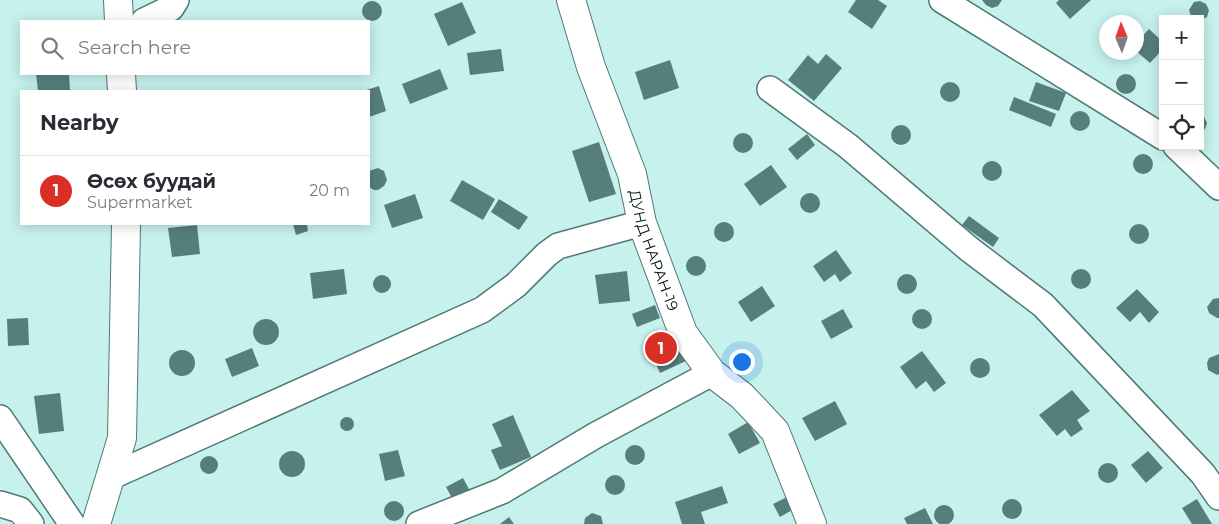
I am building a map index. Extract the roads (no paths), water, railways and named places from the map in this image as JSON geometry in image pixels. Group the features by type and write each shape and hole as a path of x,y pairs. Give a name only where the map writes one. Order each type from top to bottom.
{"street":[{"path":"118,0 119,20"},
{"path":"146,20 171,8 176,0"},
{"name":"ДУНД НАРАН-19","path":"571,0 591,67 632,174 642,223 683,333 712,373 742,396 775,431 812,524"},
{"path":"942,0 1159,135"},
{"path":"121,75 122,90"},
{"path":"770,89 848,146 969,249 1043,305 1203,474 1219,496"},
{"path":"1180,150 1219,186"},
{"path":"110,477 482,310 516,285 547,254 558,246 642,223"},
{"path":"96,524 122,438 126,225"},
{"path":"419,524 502,491 596,435 712,373"},
{"path":"0,418 72,524"},
{"path":"0,504 20,510 32,524"}],"place":[{"name":"Өсөх буудай","path":"661,348"}]}
